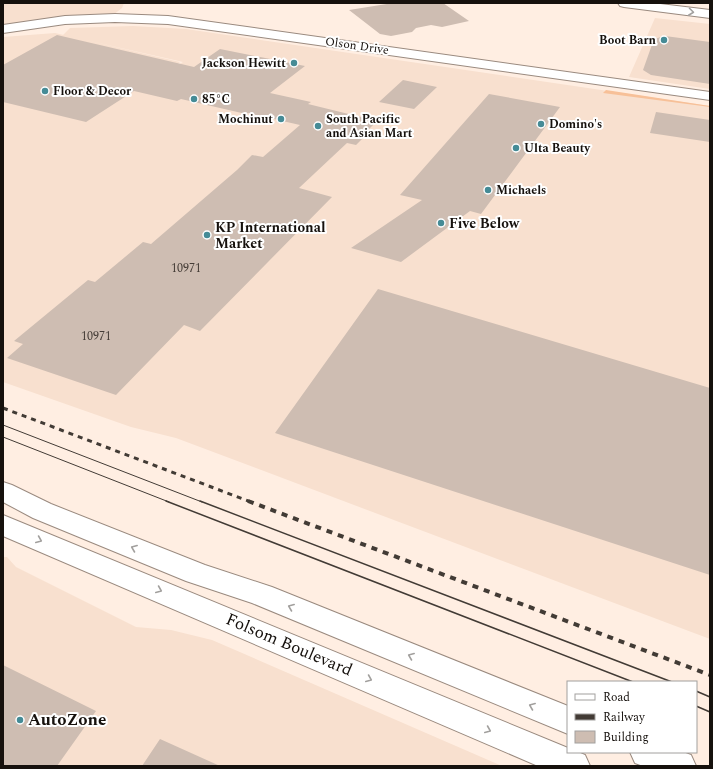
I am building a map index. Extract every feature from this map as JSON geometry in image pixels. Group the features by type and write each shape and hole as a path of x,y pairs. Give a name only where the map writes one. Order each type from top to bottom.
{"main road":[{"path":"624,3 710,14"},
{"path":"3,491 42,510 167,562 262,595 567,720"},
{"name":"Folsom Boulevard","path":"3,525 574,766"},
{"path":"648,753 680,766"}],"street":[{"name":"Olson Drive","path":"3,29 65,20 115,18 168,20 710,96"}],"shaded area":[{"path":"3,3 124,3 122,8 113,15 3,26"},
{"path":"655,18 710,24 710,89 629,77"},
{"path":"133,26 186,29 710,106 710,639 176,438 131,427 3,382 3,37 55,33 63,35 70,28","holes":["84,40 183,62 173,68 180,62"]},
{"path":"606,90 710,106 710,107 603,93"},
{"path":"3,557 7,557 16,567 136,627 171,630 212,640 502,766 3,766"}],"building":[{"path":"393,3 443,3 469,21 442,27 431,25 416,28 412,32 391,36 380,34 349,10"},
{"path":"57,35 194,67 220,49 305,66 270,93 311,102 308,104 377,121 356,145 347,143 299,188 332,197 200,331 184,325 116,395 7,358 23,344 14,341 88,280 95,282 143,242 151,244 237,170 252,155 263,157 300,125 181,99 177,101 134,91 86,122 3,102 3,65"},
{"path":"665,36 710,42 710,84 651,75 643,70 654,39"},
{"path":"403,80 437,87 414,109 379,102"},
{"path":"489,94 560,107 481,214 470,211 401,262 351,248 422,200 400,195"},
{"path":"656,112 710,120 710,142 650,133"},
{"path":"378,289 710,388 710,575 275,433"},
{"path":"3,665 96,711 57,766 3,766"},
{"path":"160,739 220,766 142,766"}],"tram line":[{"path":"3,425 202,502"},
{"path":"3,437 169,502"},
{"path":"166,501 630,681"},
{"path":"200,501 669,681"},
{"path":"697,691 710,697"},
{"path":"697,706 710,712"}],"railway":[{"path":"3,408 251,502"},
{"path":"248,501 710,675"}],"place":[{"name":"Boot Barn","path":"664,40"},
{"name":"Jackson Hewitt","path":"294,63"},
{"name":"Floor & Decor","path":"45,91"},
{"name":"85°C","path":"194,99"},
{"name":"Mochinut","path":"281,119"},
{"name":"Domino's","path":"541,124"},
{"name":"South Pacific and Asian Mart","path":"318,126"},
{"name":"Ulta Beauty","path":"516,148"},
{"name":"Michaels","path":"488,190"},
{"name":"Five Below","path":"441,223"},
{"name":"KP International Market","path":"207,235"},
{"name":"AutoZone","path":"20,720"}]}
